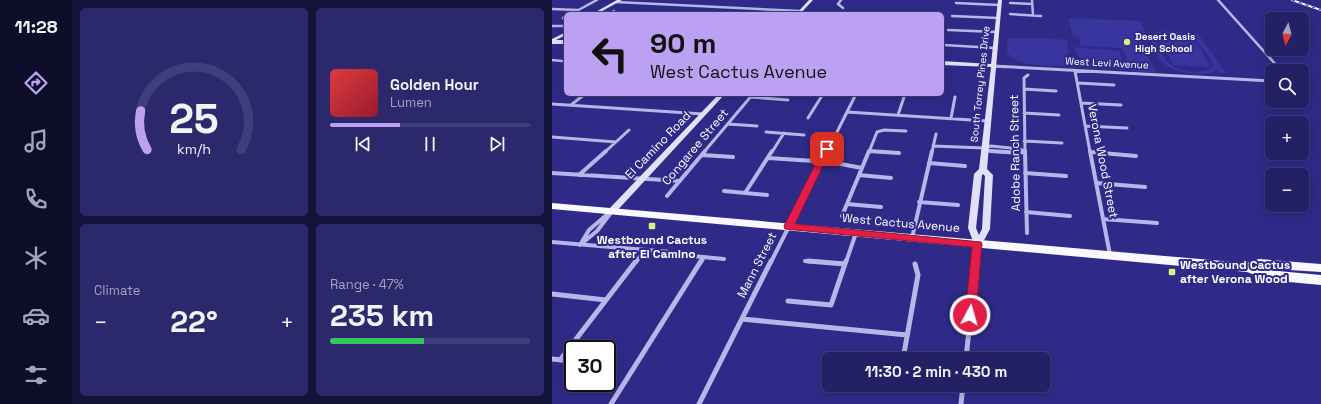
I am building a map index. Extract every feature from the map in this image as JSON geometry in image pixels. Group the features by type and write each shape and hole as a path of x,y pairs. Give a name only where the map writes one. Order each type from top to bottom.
{"main road":[{"name":"West Cactus Avenue","path":"552,206 1247,268 1268,275 1321,280"},
{"name":"West Cactus Avenue","path":"1247,268 1259,263 1321,268"}],"street":[{"path":"574,12 597,0"},
{"path":"598,12 621,1 799,12 811,0"},
{"path":"841,0 838,4 843,8"},
{"path":"1032,0 1033,15"},
{"path":"1218,0 1276,64"},
{"path":"603,12 621,1"},
{"path":"956,3 1000,2"},
{"name":"South Torrey Pines Drive","path":"978,244 972,228 978,174 983,170 994,48 1000,2"},
{"path":"1010,3 1032,4"},
{"path":"552,9 578,10"},
{"path":"1010,14 1041,16"},
{"path":"952,16 998,18"},
{"path":"552,26 564,26"},
{"path":"552,37 564,30"},
{"path":"948,30 996,32"},
{"path":"552,41 564,34"},
{"path":"552,41 564,42"},
{"path":"944,46 994,48"},
{"path":"552,60 562,60"},
{"name":"West Levi Avenue","path":"944,63 1265,81"},
{"name":"Verona Wood Street","path":"1075,71 1110,256"},
{"name":"Adobe Ranch Street","path":"1027,233 1024,151 1024,78 1028,74"},
{"path":"1078,83 1114,85"},
{"path":"1024,89 1056,91"},
{"path":"571,105 582,96"},
{"name":"El Camino Road","path":"580,244 596,232 611,212 720,96"},
{"path":"752,96 788,100"},
{"name":"Congaree Street","path":"667,196 752,96"},
{"path":"808,118 823,96"},
{"name":"Mann Street","path":"699,404 855,96"},
{"path":"898,115 904,96"},
{"path":"951,118 955,97"},
{"path":"1081,103 1121,105"},
{"path":"552,104 703,114"},
{"path":"847,112 987,121"},
{"path":"1024,113 1059,115"},
{"path":"728,124 757,126"},
{"path":"1086,126 1127,128"},
{"path":"579,175 629,130"},
{"path":"842,216 878,130 906,131"},
{"path":"766,132 804,135"},
{"path":"745,193 784,133"},
{"path":"912,238 919,202 936,134"},
{"path":"552,137 616,142"},
{"path":"1024,141 1062,143"},
{"path":"933,146 984,148 1020,153 1024,151"},
{"path":"869,150 899,153"},
{"path":"1091,152 1136,156"},
{"path":"702,155 733,158"},
{"path":"768,158 830,162 862,168"},
{"path":"929,163 965,166"},
{"name":"South Torrey Pines Drive","path":"967,352 978,244 986,229 989,175 983,170"},
{"path":"552,173 680,181"},
{"path":"1025,173 1066,176"},
{"path":"859,175 891,178"},
{"path":"1096,183 1145,186"},
{"path":"724,191 767,195"},
{"path":"919,202 958,205"},
{"path":"847,204 881,207"},
{"path":"1026,212 1070,216"},
{"path":"1104,219 1156,223"},
{"path":"788,301 831,305 856,233"},
{"path":"552,242 670,252"},
{"path":"560,360 645,250"},
{"path":"682,255 724,259"},
{"path":"611,404 704,257"},
{"path":"805,261 845,264"},
{"path":"904,352 918,275 915,264"},
{"path":"552,294 606,300"},
{"path":"742,319 907,335"},
{"path":"552,359 564,360"},
{"path":"961,404 962,392"}],"shaded area":[{"path":"1068,18 1140,21 1149,39 1140,39 1156,73 1131,71 1122,49 1081,46 1079,37 1073,36"},
{"path":"1165,31 1178,32 1194,36 1193,34 1198,34 1226,73 1220,73 1217,70 1205,74 1197,74 1172,69 1159,59 1150,38 1153,33","holes":["1171,33 1189,36 1197,41 1210,58 1213,67 1208,70 1189,72 1171,65 1163,56 1155,39 1159,35"]},
{"path":"1158,36 1191,38 1200,51 1194,40 1204,53 1202,53 1210,67 1173,65"},
{"path":"1007,38 1044,38 1067,40 1069,52 1066,58 1067,66 1035,65 1018,61 1007,52"},
{"path":"1074,47 1119,51 1126,70 1104,68 1088,63 1077,54"}],"railway":[{"path":"1292,0 1321,10"}],"place":[{"name":"Desert Oasis High School","path":"1127,42"},
{"name":"Westbound Cactus after El Camino","path":"652,226"},
{"name":"Westbound Cactus after Verona Wood","path":"1172,272"}],"route":[{"path":"827,149 788,226 870,235 978,244 970,315"}]}
